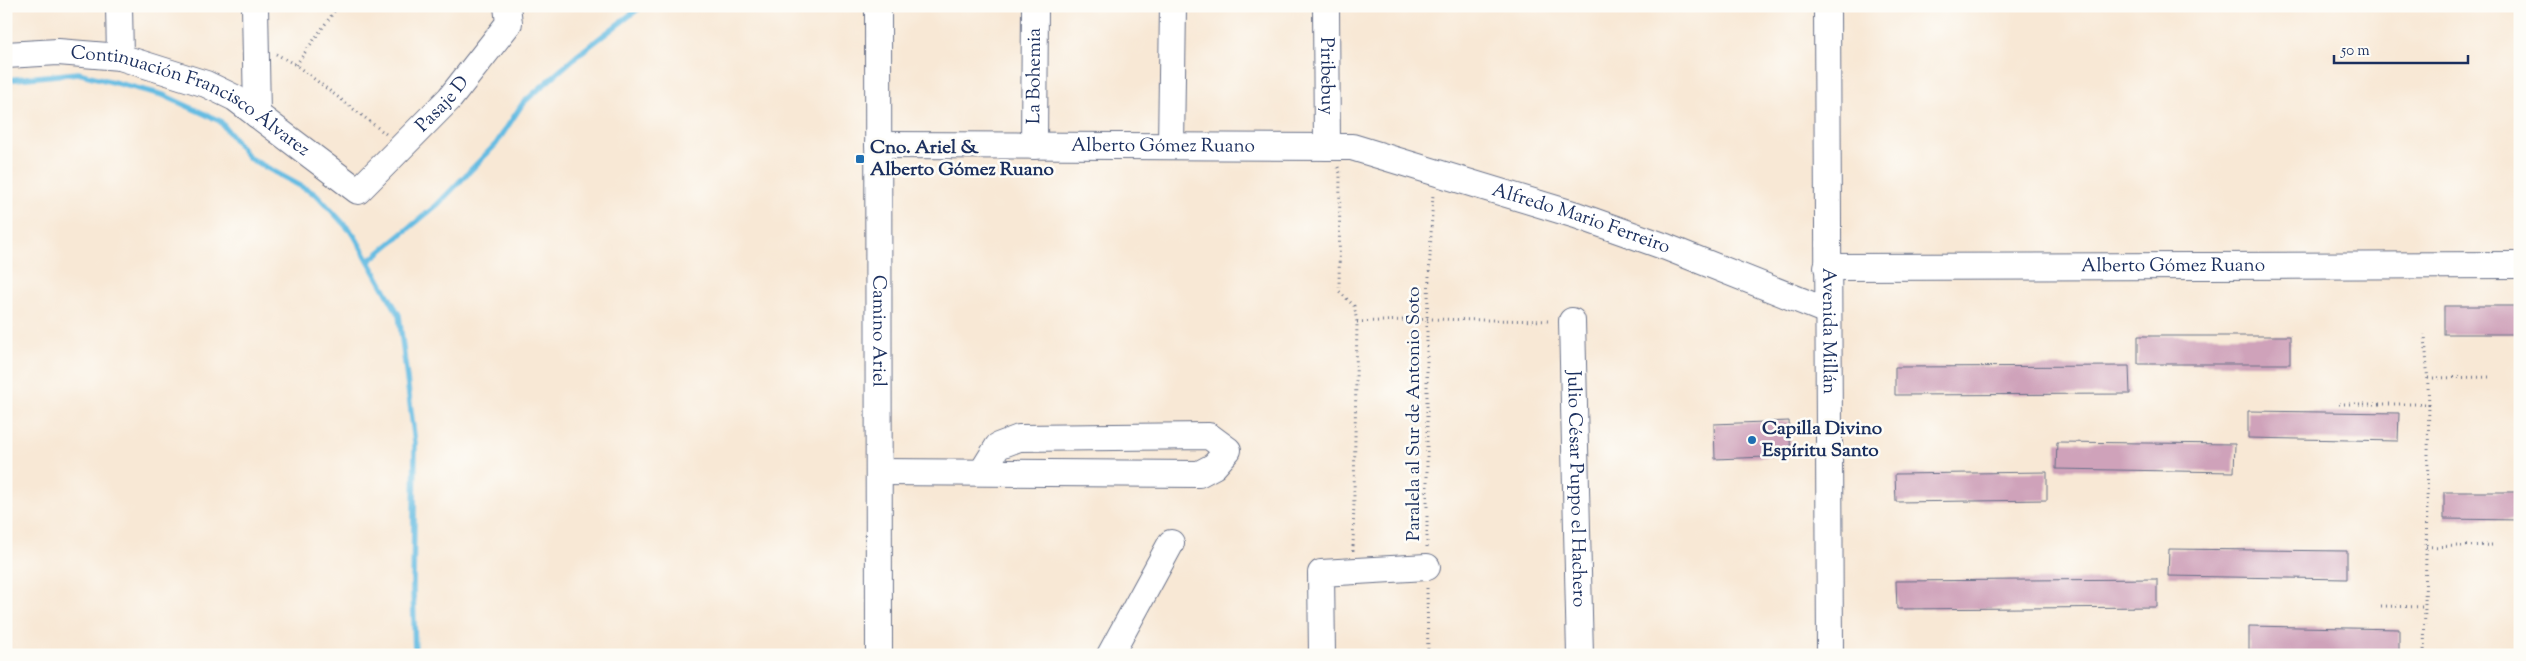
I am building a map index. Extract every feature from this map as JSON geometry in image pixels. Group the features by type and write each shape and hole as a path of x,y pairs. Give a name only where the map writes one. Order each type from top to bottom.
{"street":[{"path":"119,6 120,57"},
{"path":"255,6 257,115"},
{"name":"Pasaje D","path":"358,191 450,98 509,23 507,6"},
{"name":"Camino Ariel","path":"878,6 879,655"},
{"name":"La Bohemia","path":"1034,146 1035,6"},
{"path":"1171,146 1173,6"},
{"name":"Piribebuy","path":"1326,6 1328,146"},
{"name":"Avenida Millán","path":"1826,6 1830,655"},
{"name":"Continuación Francisco Álvarez","path":"6,54 58,52 120,57 206,84 235,98 358,191"},
{"name":"Alberto Gómez Ruano","path":"878,146 1328,146"},
{"name":"Alfredo Mario Ferreiro","path":"1328,146 1352,147 1576,216 1666,247 1827,311"},
{"name":"Alberto Gómez Ruano","path":"1827,267 2520,264"},
{"name":"Julio César Puppo el Hachero","path":"1572,321 1580,655"},
{"path":"879,472 1199,474 1214,466 1228,450 1209,436 1019,438 998,446 982,472"},
{"path":"1110,655 1172,543"},
{"path":"1322,655 1321,573 1427,567"}],"path":[{"path":"296,65 338,6"},
{"path":"257,43 296,65 403,146"},
{"path":"1328,146 1340,173 1339,291 1354,306 1357,322 1353,571"},
{"name":"Paralela al Sur de Antonio Soto","path":"1428,655 1427,319 1434,173"},
{"path":"1357,322 1427,319 1572,321"},
{"path":"2424,655 2429,404 2425,334"},
{"path":"2428,378 2492,377"},
{"path":"2340,404 2429,404"},
{"path":"2426,547 2493,546"},
{"path":"2381,606 2425,607"}],"building":[{"path":"2444,306 2520,306 2520,334 2444,334"},
{"path":"2138,336 2290,336 2290,364 2138,364"},
{"path":"2129,366 2130,394 1895,395 1895,367"},
{"path":"2248,411 2399,413 2398,441 2248,438"},
{"name":"Capilla Divino Espíritu Santo","path":"1789,421 1791,456 1715,459 1714,424"},
{"path":"2057,442 2235,444 2234,472 2056,469"},
{"path":"2047,472 2047,500 1896,502 1895,474"},
{"path":"2444,492 2520,492 2520,520 2444,519"},
{"path":"2169,549 2347,551 2347,579 2168,576"},
{"path":"2157,579 2157,607 1897,609 1896,581"},
{"path":"2249,626 2399,629 2399,655 2249,654"}],"waterway":[{"path":"369,261 437,205 496,144 523,103 579,54 642,6"},
{"path":"6,80 78,73 163,95 220,121 249,158 317,195 354,235 399,315 415,443 413,590 415,655"}],"place":[{"name":"Cno. Ariel & Alberto Gómez Ruano","path":"860,159"},
{"name":"Capilla Divino Espíritu Santo","path":"1752,440"}]}
